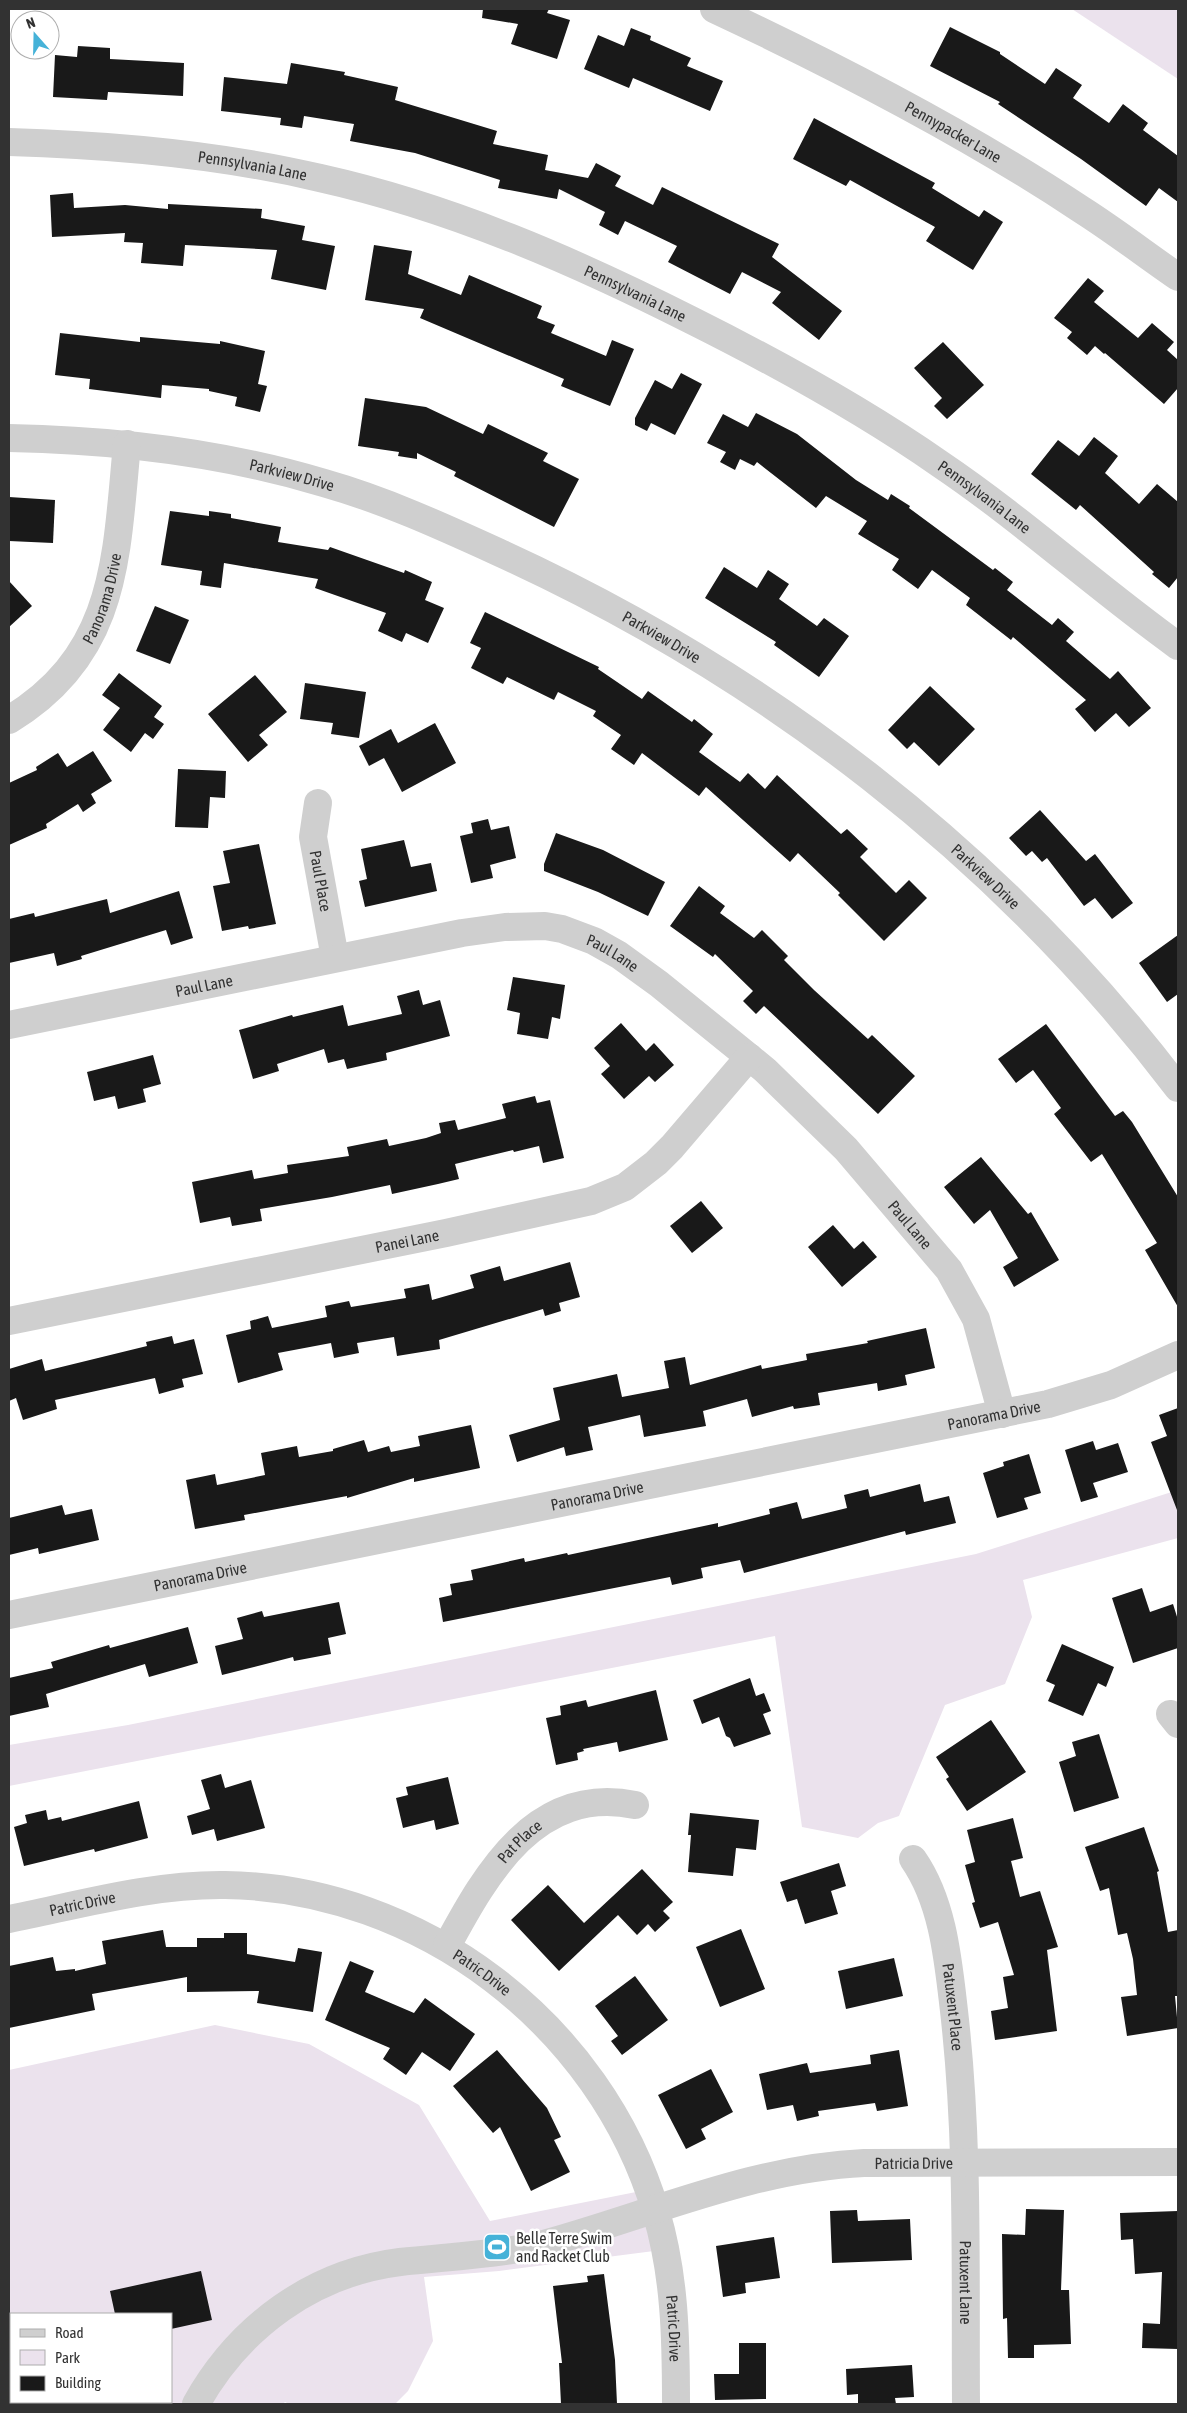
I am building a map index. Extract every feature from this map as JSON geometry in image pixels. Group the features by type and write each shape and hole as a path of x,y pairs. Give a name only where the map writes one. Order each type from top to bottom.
{"street":[{"name":"Pennypacker Lane","path":"714,9 813,56 951,130 1082,210 1178,277"},
{"name":"Pennsylvania Lane","path":"9,142 162,151 231,161 317,177 438,211 516,239 574,264 744,346 898,436 996,504 1144,622 1178,646"},
{"name":"Parkview Drive","path":"9,438 127,444 211,455 325,483 432,522 538,570 640,623 760,697 845,757 869,774 948,841 1033,920 1100,991 1175,1077"},
{"name":"Panorama Drive","path":"9,720 34,703 65,674 85,646 99,619 115,559 127,444"},
{"name":"Paul Place","path":"318,803 314,837 335,958"},
{"name":"Paul Lane","path":"9,1025 483,929 525,925 562,930 587,938 619,955 659,984 749,1057 846,1149 949,1270 976,1319 1002,1414"},
{"name":"Panei Lane","path":"9,1320 446,1233 591,1201 625,1187 656,1163 749,1057"},
{"name":"Panorama Drive","path":"9,1616 1002,1414 1082,1395 1127,1379 1178,1355"},
{"name":"Pat Place","path":"446,1946 486,1879 515,1843 532,1828 555,1815 584,1804 609,1801 635,1805"},
{"name":"Patuxent Place","path":"913,1859 927,1882 936,1904 947,1958 958,2047 965,2162"},
{"name":"Patric Drive","path":"9,1919 156,1891 203,1886 246,1886 287,1890 351,1905 396,1922 446,1946 513,1994 547,2026 574,2057 617,2120 656,2210 669,2271 674,2310 676,2404"},
{"name":"Patricia Drive","path":"196,2404 227,2357 251,2332 291,2301 339,2276 399,2262 510,2251 569,2237 746,2182 817,2167 965,2162 1178,2162"},
{"name":"Patuxent Lane","path":"965,2162 966,2404"}],"green space":[{"path":"1072,9 1178,9 1178,79"},
{"path":"1178,1490 1178,1538 1023,1580 1032,1617 1005,1684 945,1705 899,1816 878,1823 858,1838 802,1827 775,1636 9,1786 9,1745 128,1725 976,1554"},
{"path":"215,2025 309,2044 419,2105 490,2221 636,2192 654,2251 499,2271 424,2277 433,2341 408,2391 395,2404 289,2404 285,2402 283,2404 9,2404 9,2070"}],"building":[{"path":"483,9 549,9 547,13 570,20 557,59 511,44 518,24 482,18"},
{"path":"950,27 1000,52 1000,54 1045,84 1056,68 1082,85 1073,98 1109,123 1123,104 1148,123 1143,130 1178,156 1178,202 1159,188 1146,206 1081,159 998,104 1000,102 930,66"},
{"path":"631,28 651,36 650,40 691,58 687,66 723,81 710,111 633,78 629,88 584,69 598,35 624,46"},
{"path":"78,46 110,48 110,59 184,63 183,96 108,92 107,100 53,97 55,60 60,60 60,55 77,57"},
{"path":"291,63 345,72 344,75 398,87 395,100 497,131 493,144 548,155 545,170 588,178 596,163 621,176 615,186 653,205 662,187 779,244 772,257 842,311 819,340 772,303 781,292 742,272 730,294 668,262 677,246 625,221 618,235 599,225 605,212 559,189 557,199 498,188 500,180 415,153 350,141 354,124 304,116 302,128 280,125 281,118 221,111 224,77 287,84"},
{"path":"814,118 935,183 932,188 979,217 984,210 1003,222 973,270 926,241 935,227 850,180 846,186 793,159"},
{"path":"73,193 74,208 125,205 168,209 168,204 262,209 261,218 305,226 302,240 335,246 326,290 271,279 277,250 185,245 183,266 141,263 143,243 124,242 125,233 52,237 50,195"},
{"path":"374,245 412,251 408,274 461,295 469,275 542,306 537,318 555,325 551,333 606,356 612,340 634,349 610,406 561,386 564,379 420,318 424,309 365,300"},
{"path":"1088,278 1104,291 1094,302 1138,338 1152,323 1174,342 1167,350 1178,360 1178,388 1164,404 1095,346 1087,355 1067,338 1072,332 1054,318"},
{"path":"60,333 140,342 140,337 220,344 220,341 265,351 258,384 267,386 260,412 235,406 237,397 209,391 209,389 162,385 161,398 89,389 90,379 55,375"},
{"path":"943,342 984,385 947,419 934,406 942,398 914,368"},
{"path":"681,373 702,384 675,435 651,423 647,431 635,425 635,418 655,380 672,389"},
{"path":"365,398 426,407 483,434 488,424 548,453 543,461 579,479 554,527 454,476 456,472 417,453 417,459 398,456 399,452 358,446"},
{"path":"756,413 797,434 856,480 888,500 891,494 910,506 909,508 993,570 995,568 1013,582 1007,590 1052,625 1058,618 1074,632 1066,641 1110,679 1118,671 1151,708 1129,727 1116,713 1095,732 1075,709 1086,700 1013,637 1011,640 966,605 970,598 932,570 918,589 892,570 899,559 858,534 867,521 826,496 816,508 757,462 754,466 740,459 735,470 720,462 726,452 707,443 723,414 748,427"},
{"path":"1094,437 1118,456 1105,473 1139,504 1157,484 1178,502 1178,577 1169,588 1080,505 1076,510 1031,474 1058,440 1079,456"},
{"path":"9,497 55,500 53,543 9,541"},
{"path":"170,511 209,516 209,511 231,514 231,518 281,527 278,542 328,550 330,547 404,573 405,570 432,582 425,600 444,608 428,643 406,633 402,642 378,631 386,613 315,588 318,579 224,563 221,588 200,585 202,571 161,565"},
{"path":"724,567 757,588 768,570 789,584 779,599 817,626 824,618 849,636 819,677 774,645 776,642 705,598"},
{"path":"9,581 32,606 9,627"},
{"path":"155,606 189,620 170,664 136,651"},
{"path":"485,612 599,667 598,669 642,699 648,691 692,722 694,719 713,734 699,752 740,782 748,773 765,789 777,775 841,834 847,829 868,849 860,857 896,893 909,880 927,898 884,941 838,895 840,893 798,853 790,862 706,787 699,796 642,753 634,765 611,749 621,735 593,716 596,711 558,692 554,700 507,677 503,684 471,668 481,648 470,643"},
{"path":"119,673 162,706 154,717 164,724 153,739 145,733 131,752 103,730 120,708 102,695"},
{"path":"255,675 287,712 259,735 268,745 248,762 208,714"},
{"path":"305,683 366,692 359,738 331,734 333,723 300,719"},
{"path":"930,686 975,729 939,766 914,742 907,749 888,730"},
{"path":"435,723 456,763 402,792 384,758 369,766 359,746 391,729 398,743"},
{"path":"93,751 112,781 91,794 96,803 83,812 78,804 46,824 47,828 9,845 9,783 37,770 36,767 58,753 67,767"},
{"path":"178,769 226,771 225,798 210,797 208,828 175,827"},
{"path":"1040,810 1086,861 1095,854 1133,903 1112,919 1095,898 1084,906 1047,858 1042,862 1032,851 1026,856 1009,838"},
{"path":"488,819 491,830 509,826 516,858 490,865 493,878 471,883 460,836 473,833 471,823"},
{"path":"556,833 603,850 665,882 648,916 598,892 544,871 544,864"},
{"path":"404,840 411,867 431,863 437,891 365,907 359,881 367,879 361,849"},
{"path":"259,844 276,924 249,929 248,926 222,931 213,886 230,883 223,851"},
{"path":"699,886 725,906 720,913 754,938 762,930 788,956 784,960 814,990 868,1039 872,1035 915,1076 878,1114 764,1006 756,1014 743,1001 753,991 715,954 713,957 670,926"},
{"path":"179,891 193,938 171,945 166,930 81,956 82,959 57,966 54,953 9,963 9,919 34,913 35,917 107,899 110,913"},
{"path":"1178,935 1178,994 1167,1002 1139,963"},
{"path":"513,977 565,985 560,1019 552,1017 548,1039 517,1034 520,1013 507,1010"},
{"path":"419,990 423,1005 440,1000 450,1036 386,1053 387,1060 347,1069 344,1059 328,1063 324,1049 277,1064 279,1071 253,1079 239,1030 292,1015 293,1017 343,1005 348,1026 402,1014 397,996"},
{"path":"621,1023 646,1051 654,1043 674,1065 655,1082 649,1076 624,1099 601,1074 610,1066 594,1048"},
{"path":"1046,1024 1115,1116 1123,1111 1132,1122 1178,1197 1178,1307 1145,1250 1157,1243 1102,1154 1091,1162 1054,1114 1061,1108 1033,1070 1016,1083 998,1059"},
{"path":"153,1055 161,1084 143,1089 146,1102 118,1109 115,1096 94,1101 87,1072"},
{"path":"535,1096 537,1103 550,1100 564,1158 543,1163 539,1146 514,1152 513,1150 455,1164 459,1179 438,1184 392,1194 390,1185 260,1209 262,1221 232,1226 230,1217 200,1223 192,1182 252,1170 254,1179 288,1173 287,1165 349,1156 347,1147 387,1139 389,1146 426,1138 441,1133 439,1123 455,1120 458,1130 506,1118 502,1104"},
{"path":"981,1157 1028,1214 1031,1212 1059,1260 1014,1287 1003,1267 1018,1258 990,1210 974,1224 944,1187"},
{"path":"701,1201 723,1228 692,1253 670,1226"},
{"path":"833,1225 854,1249 863,1241 877,1257 842,1287 808,1247"},
{"path":"570,1262 580,1297 559,1303 561,1311 545,1316 543,1309 439,1340 440,1349 397,1356 394,1337 357,1343 359,1353 334,1358 331,1343 278,1353 283,1370 238,1383 226,1335 251,1329 250,1321 268,1316 272,1328 327,1317 325,1306 349,1301 351,1307 406,1298 404,1289 429,1284 432,1300 474,1288 470,1275 500,1266 504,1281"},
{"path":"926,1328 935,1368 905,1375 907,1385 878,1391 877,1383 818,1393 820,1405 794,1409 793,1406 752,1417 747,1399 703,1411 706,1426 644,1437 640,1415 588,1427 593,1450 566,1456 564,1447 517,1462 509,1435 560,1420 553,1388 617,1374 622,1397 669,1388 664,1361 685,1357 690,1385 761,1365 762,1369 807,1360 806,1354 868,1343 867,1341"},
{"path":"172,1336 174,1344 194,1339 203,1374 182,1379 184,1387 159,1394 155,1378 55,1400 57,1409 23,1420 16,1398 9,1401 9,1369 42,1359 45,1371 147,1346 146,1342"},
{"path":"1178,1408 1177,1510 1151,1442 1167,1436 1159,1415"},
{"path":"471,1425 480,1468 414,1482 414,1478 347,1498 347,1496 244,1515 245,1520 195,1529 186,1480 215,1474 217,1485 265,1475 261,1453 297,1446 299,1457 333,1451 333,1449 364,1440 368,1452 389,1446 391,1452 420,1446 418,1436"},
{"path":"1093,1441 1096,1450 1118,1443 1128,1472 1093,1483 1098,1497 1081,1502 1065,1450"},
{"path":"1029,1454 1041,1493 1024,1498 1028,1509 997,1518 983,1473 1004,1466 1003,1462"},
{"path":"920,1484 924,1502 949,1496 956,1523 906,1535 905,1531 744,1573 740,1560 701,1568 703,1578 672,1585 670,1577 443,1622 439,1598 452,1595 450,1584 473,1580 471,1570 524,1558 525,1562 567,1553 568,1555 718,1523 718,1527 770,1514 769,1509 797,1502 802,1519 847,1508 844,1495 868,1489 870,1497"},
{"path":"62,1505 65,1515 92,1509 99,1540 39,1554 38,1548 9,1555 9,1518"},
{"path":"1142,1588 1150,1612 1173,1604 1178,1620 1178,1648 1133,1663 1112,1598"},
{"path":"339,1602 346,1634 328,1638 331,1654 294,1661 293,1657 222,1675 215,1646 243,1639 237,1618 262,1611 264,1617"},
{"path":"188,1627 198,1663 149,1677 145,1664 46,1694 49,1707 9,1716 9,1678 53,1668 51,1662 109,1645 110,1648"},
{"path":"1062,1644 1114,1667 1106,1687 1098,1683 1083,1716 1048,1701 1055,1685 1046,1681"},
{"path":"750,1678 756,1696 764,1693 771,1711 763,1714 771,1734 734,1747 730,1738 726,1736 719,1717 702,1724 693,1700"},
{"path":"656,1690 668,1740 619,1752 617,1742 583,1749 584,1751 577,1753 578,1760 556,1765 546,1718 561,1715 560,1706 586,1700 588,1707"},
{"path":"991,1720 1026,1772 967,1811 946,1779 949,1777 936,1757"},
{"path":"1099,1734 1119,1798 1074,1812 1059,1762 1076,1756 1072,1742"},
{"path":"221,1774 225,1788 251,1780 265,1828 217,1841 214,1829 192,1835 187,1816 210,1809 201,1780"},
{"path":"448,1777 459,1824 436,1830 434,1820 403,1828 396,1798 408,1795 406,1787"},
{"path":"139,1801 148,1838 95,1852 94,1849 24,1866 14,1827 27,1823 25,1815 46,1810 48,1820 61,1817 62,1821"},
{"path":"690,1813 759,1820 756,1850 736,1848 733,1876 688,1872 691,1835 688,1835"},
{"path":"1013,1818 1023,1858 1011,1861 1020,1897 1040,1891 1058,1947 1047,1950 1057,2031 995,2040 991,2011 1008,2008 1003,1977 1014,1975 998,1922 980,1928 972,1903 975,1902 965,1865 975,1862 967,1830"},
{"path":"1144,1827 1159,1871 1157,1872 1168,1932 1178,1930 1178,1996 1175,1996 1178,2028 1127,2036 1121,1997 1137,1995 1133,1959 1127,1933 1118,1935 1109,1888 1100,1891 1085,1847"},
{"path":"839,1863 846,1886 831,1891 838,1914 805,1924 797,1899 787,1902 780,1882"},
{"path":"642,1869 673,1902 663,1911 670,1918 655,1932 648,1924 637,1935 618,1915 559,1971 511,1920 548,1885 584,1923"},
{"path":"741,1929 765,1989 720,2007 696,1947"},
{"path":"163,1930 166,1947 197,1947 197,1938 224,1938 224,1933 247,1933 247,1954 295,1962 298,1948 322,1952 313,2012 257,2003 259,1991 187,1992 187,1977 92,1994 95,2010 9,2028 9,1966 53,1957 56,1971 75,1969 75,1971 106,1964 102,1941"},
{"path":"894,1958 903,1996 846,2009 838,1971"},
{"path":"350,1961 374,1971 365,1992 414,2013 425,1998 475,2034 450,2071 422,2052 406,2075 383,2059 390,2048 325,2020"},
{"path":"635,1976 668,2020 622,2055 611,2041 618,2036 595,2006"},
{"path":"497,2050 547,2108 561,2137 554,2140 570,2172 531,2191 500,2127 493,2133 453,2086"},
{"path":"899,2050 908,2106 877,2111 875,2103 818,2111 819,2116 797,2121 793,2105 767,2110 759,2074 807,2063 810,2073 871,2064 870,2055"},
{"path":"711,2069 733,2112 701,2129 706,2139 686,2149 658,2095"},
{"path":"1026,2209 1064,2210 1061,2290 1069,2290 1071,2344 1034,2345 1034,2358 1008,2358 1007,2318 1003,2319 1002,2234 1025,2235"},
{"path":"857,2210 858,2221 910,2219 912,2260 832,2263 830,2211"},
{"path":"1178,2211 1178,2349 1142,2348 1143,2323 1160,2324 1162,2272 1135,2274 1133,2239 1121,2240 1120,2213"},
{"path":"774,2237 780,2278 745,2283 746,2293 723,2297 716,2246"},
{"path":"201,2271 212,2320 172,2329 172,2313 115,2313 110,2291"},
{"path":"604,2274 615,2360 617,2404 561,2404 559,2363 562,2363 553,2286 588,2282 587,2276"},
{"path":"739,2343 766,2343 766,2399 715,2400 714,2374 739,2374"},
{"path":"912,2365 914,2397 895,2398 896,2404 858,2404 858,2394 847,2395 846,2369"}],"place":[{"name":"Belle Terre Swim and Racket Club","path":"497,2247"}]}
